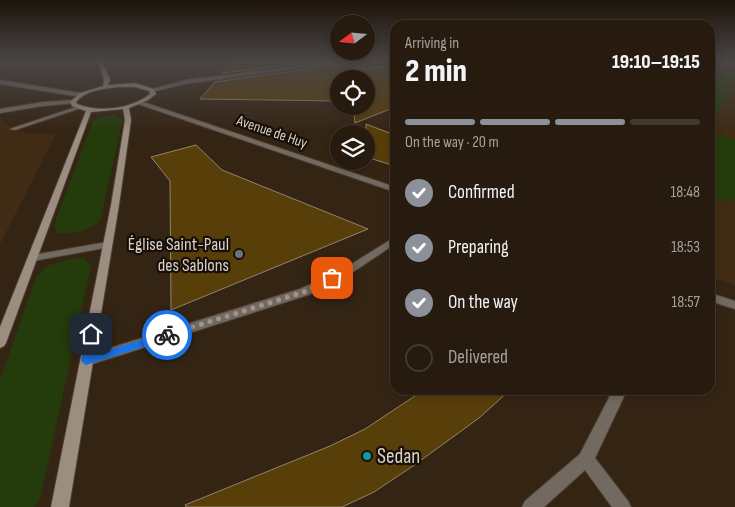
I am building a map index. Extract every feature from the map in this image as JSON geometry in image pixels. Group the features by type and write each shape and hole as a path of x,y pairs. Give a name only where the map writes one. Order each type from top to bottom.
{"street":[{"path":"17,85 81,95"},
{"path":"0,112 43,104 73,102 81,95 105,87 135,85 152,90 175,85"},
{"path":"13,129 78,108 89,110 126,107 140,103 153,94 152,90"},
{"path":"73,102 78,108"},
{"name":"Avenue de Huy","path":"140,103 390,188"},
{"path":"60,507 108,245 128,120 126,107"},
{"path":"1,338 89,110"},
{"path":"86,361 304,292 346,272 390,243"},
{"path":"33,258 108,245"},
{"path":"715,299 735,305"},
{"path":"531,507 586,459 618,395"},
{"path":"586,459 622,507"}],"shaded area":[{"path":"715,85 735,85 735,285 715,279"},
{"path":"0,116 4,123 13,129 29,133 56,134 0,244"}],"green space":[{"path":"715,85 731,85 715,117"},
{"path":"113,115 123,119 100,221 81,232 58,233 54,225 93,121"},
{"path":"715,133 735,139 735,201 715,200"},
{"path":"75,258 84,258 91,266 40,500 34,507 0,507 0,380 36,277 49,265"}],"building":[{"path":"213,85 330,85 330,101 200,99"},
{"path":"375,85 390,85 390,109 375,115"},
{"path":"354,115 375,115 355,123"},
{"path":"375,127 390,133 390,164 375,160"},
{"name":"Église Saint-Paul des Sablons","path":"196,145 222,170 368,229 171,310 170,181 151,157"},
{"name":"Sedan","path":"416,395 504,395 479,418 413,466 374,492 342,507 186,507 185,505 330,446 365,429"}],"way so far":[{"path":"167,335 304,292 332,278"}],"place":[{"name":"Église Saint-Paul des Sablons","path":"239,254"},
{"name":"Sedan","path":"367,456"}],"route":[{"path":"91,334 86,361 167,335"}]}
